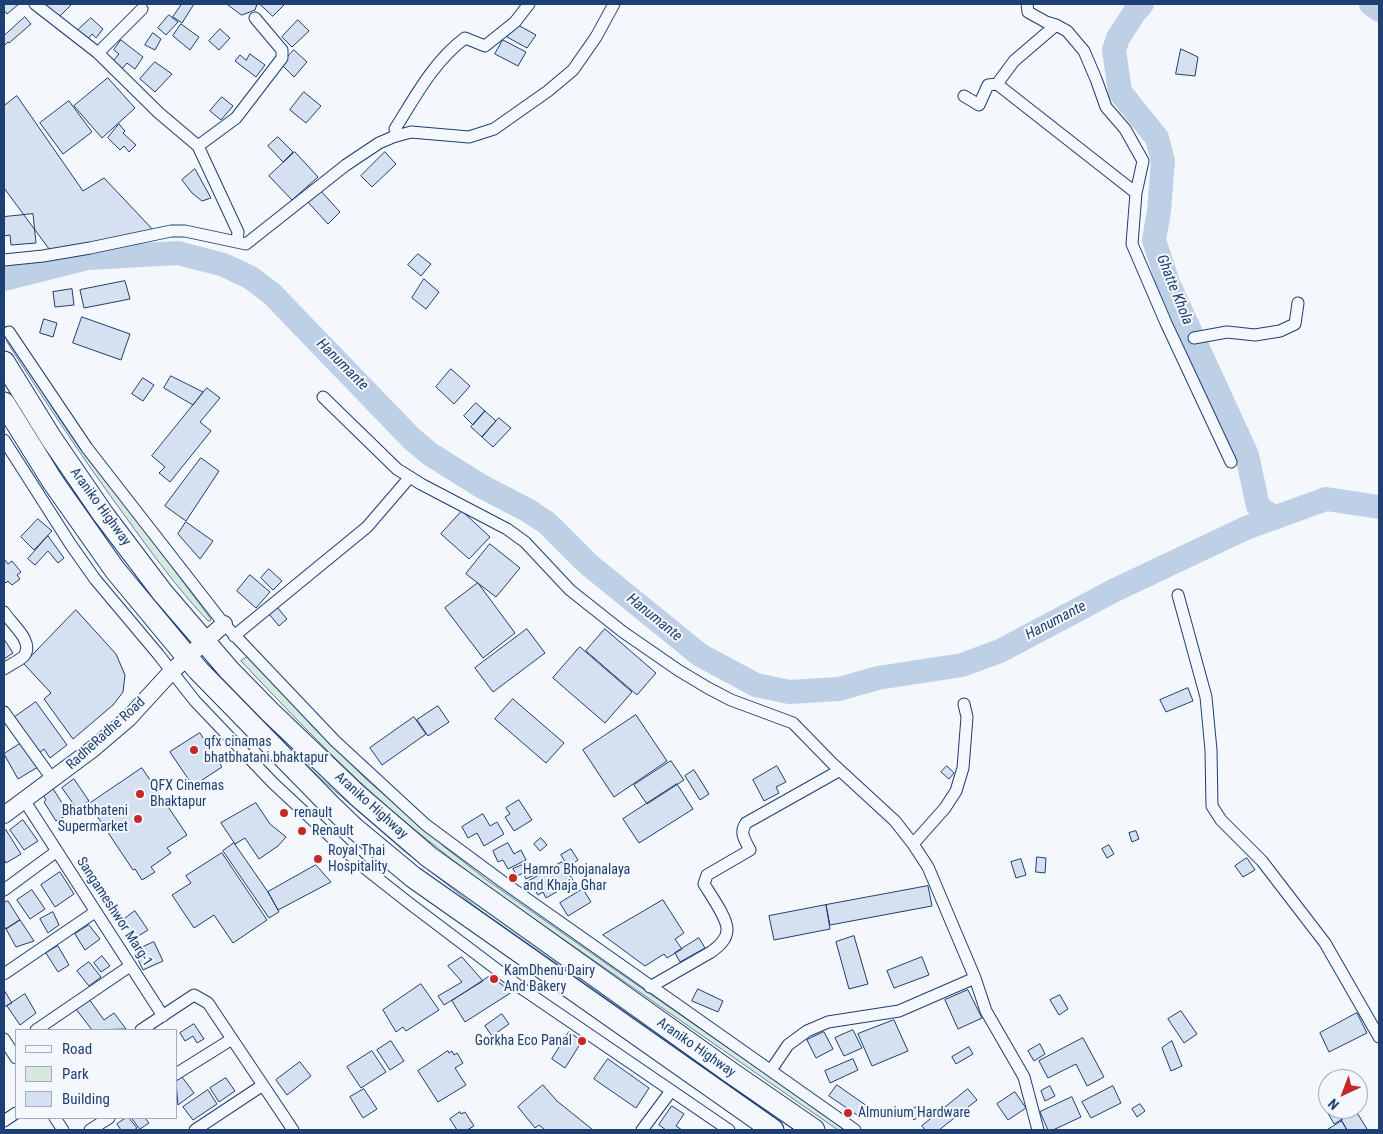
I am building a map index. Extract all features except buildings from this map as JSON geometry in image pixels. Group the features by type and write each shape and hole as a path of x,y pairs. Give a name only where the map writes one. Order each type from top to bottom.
{"highway":[{"name":"Araniko Highway","path":"4,362 51,438 103,514 162,592 229,670 277,719 358,796 429,857 814,1130"},
{"name":"Araniko Highway","path":"4,403 53,482 115,570 187,658 330,806 413,876 774,1130"}],"main road":[{"name":"RadheRadhe Road","path":"4,815 94,748 128,718 171,672 205,642 229,630"}],"street":[{"path":"35,4 98,53 159,112 198,146 238,232 238,242"},
{"path":"395,129 430,75 450,50 465,38 485,46 515,22 529,4"},
{"path":"4,260 62,253 171,231 185,231 246,244 332,176 379,143 411,132 469,137 494,129 548,91 573,70 596,37 614,4"},
{"path":"1027,4 1028,12 1067,31 1084,51 1106,107 1125,130 1143,161 1136,193 1132,244 1166,323 1231,462"},
{"path":"98,53 142,10"},
{"path":"198,146 236,118 282,58 282,50 255,18"},
{"path":"997,84 1014,60 1056,25"},
{"path":"964,96 979,105 988,85 997,84 1136,193"},
{"path":"1194,338 1227,332 1255,335 1280,331 1295,324 1298,303"},
{"path":"9,332 87,448 229,630 335,741 426,824 503,882 855,1130"},
{"path":"322,396 387,460 410,477 507,529 525,542 570,590 582,600 678,670 731,700 793,723 838,770 895,821 928,867 975,978 986,1011 1024,1077 1038,1130"},
{"path":"4,440 95,580 158,654 194,701 272,783 362,866 524,990 729,1130"},
{"path":"229,630 367,527 410,477"},
{"path":"1178,595 1206,697 1211,750 1212,806 1221,820 1262,861 1326,943 1379,1037"},
{"path":"4,669 24,656 26,649 26,641 22,634 5,618"},
{"path":"913,844 945,808 956,791 963,768 967,717 964,704"},
{"path":"4,712 53,780"},
{"path":"650,987 711,952 724,939 727,932 726,923 704,884 707,875 750,850 742,834 742,828 746,823 838,770"},
{"name":"Sangameshwor Marg-1","path":"24,800 162,1016"},
{"path":"4,890 57,851"},
{"path":"4,974 95,912"},
{"path":"37,1029 130,966"},
{"path":"771,1070 788,1045 807,1031 828,1022 899,1010 975,978"},
{"path":"142,1029 194,995 208,1003 293,1130"},
{"path":"178,1073 232,1038"},
{"path":"8,1046 15,1056"},
{"path":"195,1130 263,1085"},
{"path":"642,1130 672,1091"},
{"path":"4,1121 15,1114"},
{"path":"56,1119 63,1130"},
{"path":"90,1130 107,1119"}],"green space":[{"path":"8,337 58,417 80,448 121,499 211,619 210,621 175,583 109,495 7,342"},
{"path":"247,657 255,663 317,731 366,779 447,849 487,880 847,1130 838,1130 484,884 437,847 376,796 315,738 241,661"},
{"path":"209,661 353,799 804,1130 794,1130 480,910 404,851 321,779 261,720"}],"waterway":[{"name":"Ghatte Khola","path":"1142,4 1118,38 1114,50 1120,92 1157,138 1163,161 1159,211 1154,240 1168,283 1247,455 1258,506 1274,518"},
{"name":"Ghatte Khola","path":"1371,4 1379,10"},
{"name":"Hanumante","path":"4,279 87,258 178,253 224,265 251,278 272,294 411,438 430,454 481,486 529,511 547,523 588,564 700,655 756,685 789,692 839,689 878,678 962,665 1000,651 1115,590 1246,528 1326,499 1379,507"}],"place":[{"name":"qfx cinamas bhatbhatani bhaktapur","path":"194,750"},
{"name":"QFX Cinemas Bhaktapur","path":"140,794"},
{"name":"renault","path":"284,813"},
{"name":"Bhatbhateni Supermarket","path":"138,819"},
{"name":"Renault","path":"302,831"},
{"name":"Royal Thai Hospitality","path":"318,859"},
{"name":"Hamro Bhojanalaya and Khaja Ghar","path":"513,878"},
{"name":"KamDhenu Dairy And Bakery","path":"494,979"},
{"name":"Gorkha Eco Panal","path":"582,1041"},
{"name":"Almunium Hardware","path":"848,1113"}]}
